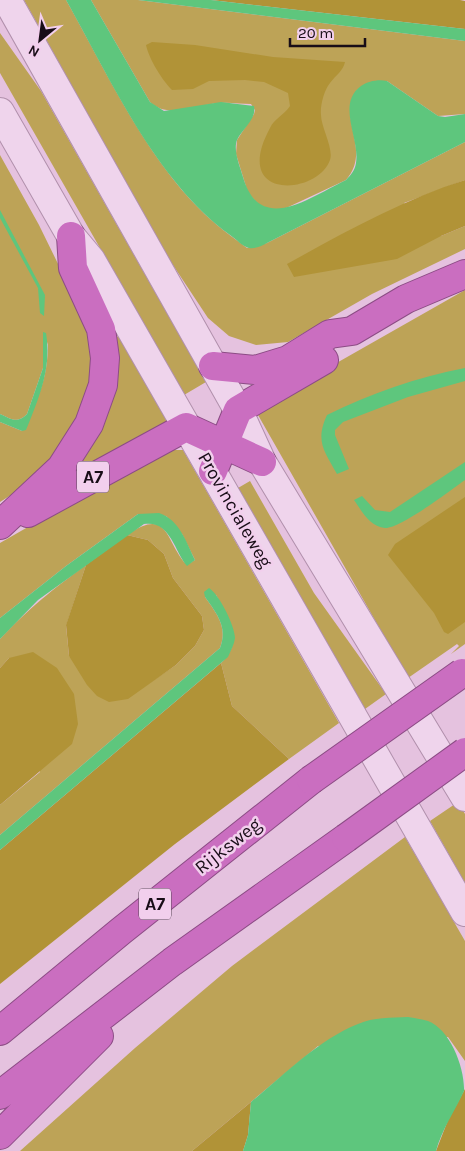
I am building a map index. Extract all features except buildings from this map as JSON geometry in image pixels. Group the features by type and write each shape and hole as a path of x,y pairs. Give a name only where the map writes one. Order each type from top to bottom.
{"highway":[{"path":"0,526 61,468 89,424 103,385 105,358 101,329 73,268 71,236"},
{"path":"213,366 255,370 288,360 330,334 352,331 406,299 465,274"},
{"path":"213,471 238,410 338,352 352,331"},
{"path":"186,427 262,462"},
{"name":"A7","path":"0,526 186,427"},
{"name":"Rijksweg","path":"0,1031 121,931 311,780 464,672"},
{"path":"0,1095 172,962 465,752"},
{"path":"0,1135 172,962"}],"main road":[{"path":"7,0 238,410 262,462 465,797"},
{"name":"Provincialeweg","path":"0,112 71,236 91,260 465,912"}],"shaded area":[{"path":"24,0 66,0 133,120 171,177 193,203 217,225 247,248 267,243 465,142 465,180 404,203 441,236 465,226 465,249 372,294 288,342 256,345 229,336 208,318 163,250"},
{"path":"66,0 91,0 150,102 164,111 221,102 254,106 251,120 239,136 236,149 243,177 251,195 261,205 274,208 287,207 317,195 350,176 354,170 356,153 349,112 350,102 354,93 361,86 370,82 387,81 438,116 445,117 465,114 465,142 263,245 249,248 242,245 203,212 157,158 118,95"},
{"path":"91,0 138,0 465,41 465,114 438,116 387,81 358,89 352,100 350,111 356,145 356,157 353,168 346,180 284,209 267,209 260,206 248,193 236,154 237,140 254,114 255,110 251,104 220,103 183,110 166,110 150,102"},
{"path":"138,0 211,0 465,29 465,41"},
{"path":"211,0 460,0 465,1 465,29"},
{"path":"0,33 41,91 206,382 184,395 0,73"},
{"path":"152,42 195,45 273,57 345,62 328,86 322,103 322,120 331,155 322,172 310,180 295,185 280,185 268,180 261,169 261,152 270,128 290,106 288,93 264,82 245,80 209,81 193,89 172,90 160,75 150,57 146,45"},
{"path":"0,155 39,225 86,321 91,339 93,377 75,436 22,488 0,502 0,422 22,431 44,378 48,342 43,356 43,368 27,414 17,420 0,414"},
{"path":"465,180 465,226 397,259 294,277 287,264 396,207"},
{"path":"0,210 45,295 44,316 40,313 38,288 0,218"},
{"path":"465,290 465,644 451,654 459,646 457,644 408,678 258,415 326,369"},
{"path":"43,332 46,333 47,346 46,371 31,418 26,430 22,431 0,422 0,414 17,420 27,414 43,368"},
{"path":"115,336 119,337 166,418 167,425 80,475 74,471 87,455 96,439 107,408"},
{"path":"465,368 465,381 408,397 343,422 335,430 335,435 349,469 337,474 325,452 321,439 323,424 327,415 394,387 429,376"},
{"path":"173,450 183,450 339,723 289,759 232,706 221,663 232,646 232,629 230,621 216,595 205,597 217,615 222,627 223,634 220,648 0,835 0,805 40,772 9,658 0,668 0,639 10,628 41,600 86,565 66,626 69,656 145,686 176,665 195,646 204,630 202,616 173,578 164,554 148,540 127,535 151,524 159,526 165,530 187,565 195,560 182,534 166,516 138,514 66,566 0,618 0,543 145,460"},
{"path":"465,462 465,480 425,508 392,527 385,528 375,525 366,517 354,500 362,496 375,510 390,512"},
{"path":"250,481 314,593 386,694 365,709 238,488"},
{"path":"465,497 465,622 448,634 444,632 434,613 388,555 395,544"},
{"path":"159,513 166,516 177,526 195,560 187,566 166,531 153,524 144,524 38,600 0,639 0,618 66,566 138,514"},
{"path":"127,535 148,540 164,554 173,578 202,616 204,630 195,646 176,665 128,699 109,702 97,696 87,685 69,656 66,625 86,565"},
{"path":"209,588 222,603 234,633 235,641 228,657 0,850 0,835 220,648 223,634 222,627 217,615 205,597 204,592"},
{"path":"33,652 57,668 74,694 78,724 72,744 0,805 0,668 9,658"},
{"path":"221,663 232,706 289,759 175,844 0,984 0,850"},
{"path":"458,802 465,814 465,883 430,821"},
{"path":"405,837 465,941 465,1061 448,1037 318,1046 192,1151 20,1151 135,1048 232,966"},
{"path":"408,1017 428,1021 436,1025 443,1032 455,1050 462,1071 464,1091 445,1128 436,1151 243,1151 248,1135 251,1102 302,1059 329,1039 358,1024 376,1019"},
{"path":"465,1089 465,1151 436,1151 448,1120"},
{"path":"251,1102 248,1135 243,1151 192,1151"}]}
